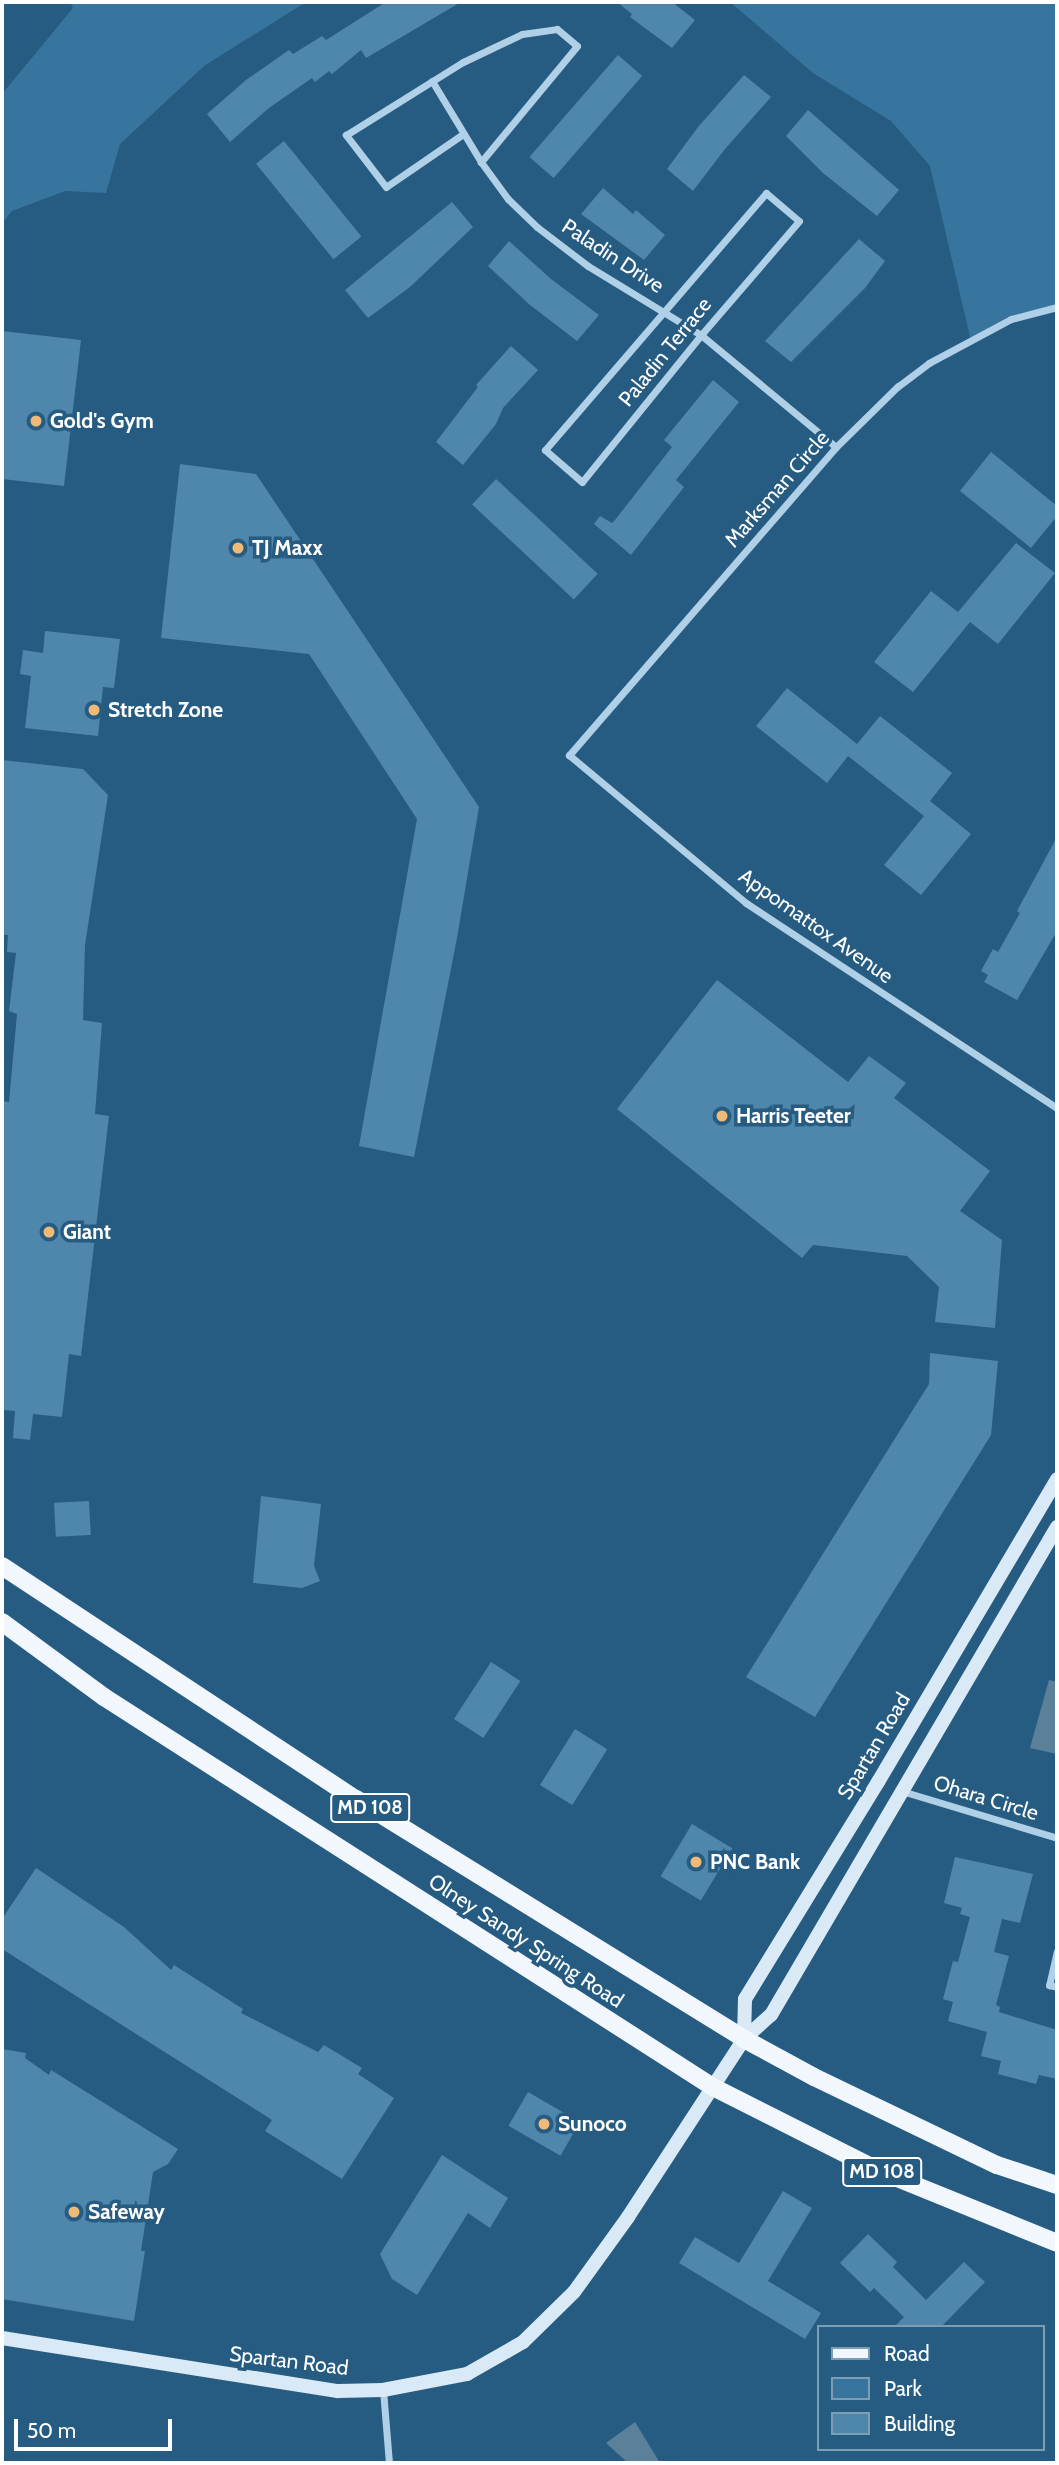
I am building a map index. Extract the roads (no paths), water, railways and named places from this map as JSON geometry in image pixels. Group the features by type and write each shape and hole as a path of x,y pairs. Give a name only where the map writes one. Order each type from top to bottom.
{"main road":[{"name":"Olney Sandy Spring Road","path":"2,1566 356,1799 744,2039 814,2077 997,2165 1057,2185"},
{"name":"Olney Sandy Spring Road","path":"2,1622 104,1697 713,2087 875,2169 1057,2244"}],"street":[{"path":"463,134 386,187 346,135 491,46 522,34 557,29 577,46 481,162"},
{"name":"Paladin Drive","path":"432,81 481,162 508,199 537,227 588,266 701,335 835,447"},
{"name":"Paladin Terrace","path":"766,193 799,221 701,335 582,482 545,450 663,310 766,193"},
{"name":"Marksman Circle","path":"569,755 835,447 898,386 929,363 1011,319 1057,307"},
{"name":"Appomattox Avenue","path":"569,755 747,903 1057,1108"},
{"name":"Spartan Road","path":"744,2039 745,1999 878,1783 1057,1479"},
{"name":"Spartan Road","path":"2,2338 338,2391 383,2390 467,2374 523,2342 575,2292 744,2039 771,2015 905,1791 1057,1527"},
{"name":"Ohara Circle","path":"905,1791 1057,1838"},
{"path":"1057,1951 1049,1985 1057,1987"},
{"path":"383,2390 389,2463"}],"place":[{"name":"Gold's Gym","path":"36,421"},
{"name":"TJ Maxx","path":"238,548"},
{"name":"Stretch Zone","path":"94,710"},
{"name":"Harris Teeter","path":"722,1116"},
{"name":"Giant","path":"49,1232"},
{"name":"PNC Bank","path":"696,1862"},
{"name":"Sunoco","path":"544,2124"},
{"name":"Safeway","path":"74,2212"}]}
